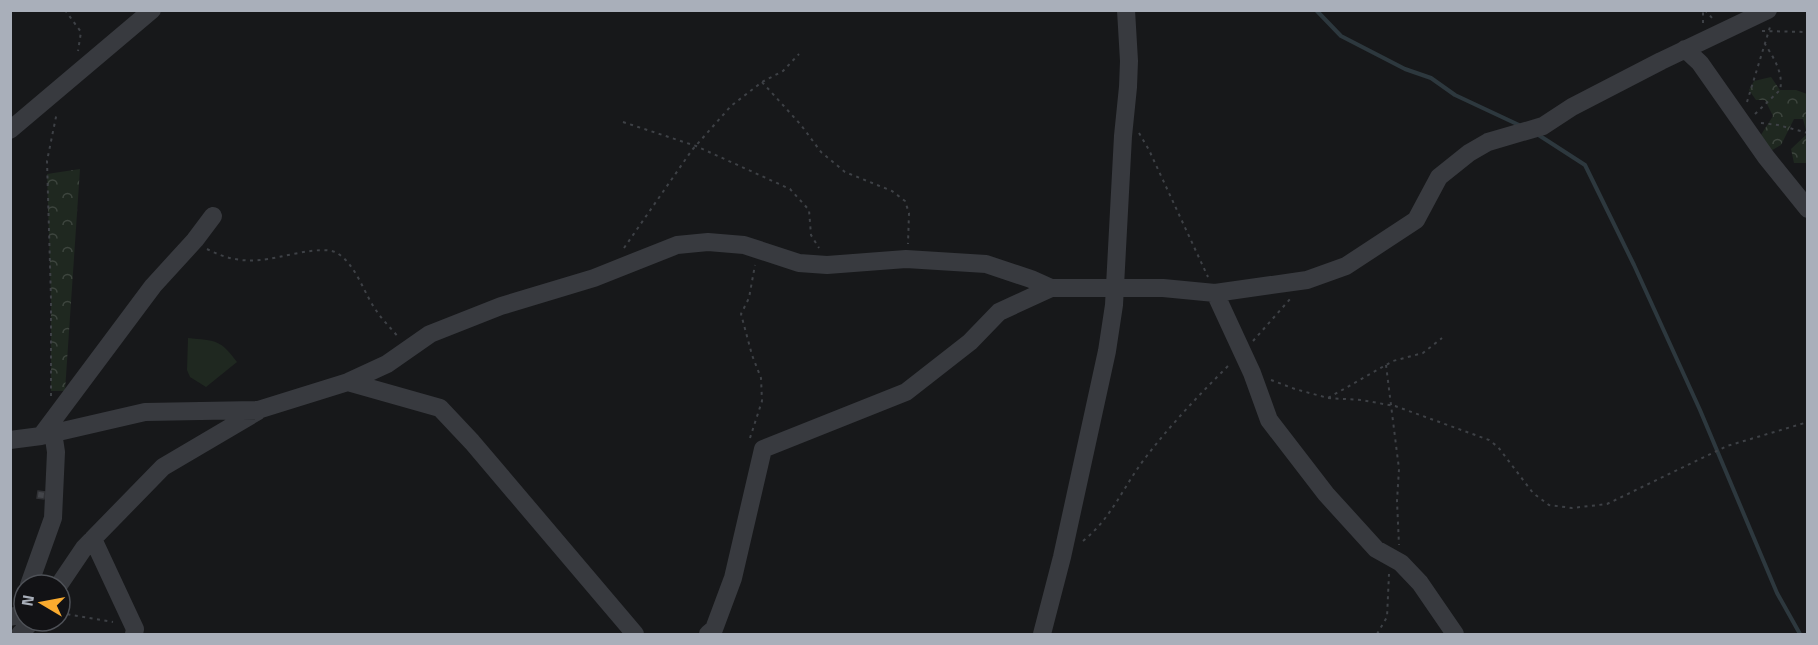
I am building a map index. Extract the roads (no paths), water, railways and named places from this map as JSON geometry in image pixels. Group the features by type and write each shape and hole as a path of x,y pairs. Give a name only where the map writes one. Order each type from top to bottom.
{"street":[{"path":"10,130 152,10"},
{"path":"1042,634 1062,557 1107,351 1114,305 1129,61 1126,10"},
{"path":"67,573 84,548 164,467 258,410 348,382 387,364 430,334 501,306 594,278 677,245 708,242 744,245 799,263 837,265 906,259 986,264 1051,288 1163,288 1215,293 1307,280 1346,266 1416,220 1439,177 1469,153 1488,142 1543,126 1572,107 1686,49 1770,16"},
{"path":"1686,49 1745,119 1766,158 1808,209"},
{"path":"47,434 153,286 195,240 213,216"},
{"path":"708,634 714,629 733,578 763,449 906,392 970,342 999,312 1051,288"},
{"path":"1215,293 1252,373 1269,420 1326,494 1376,549 1401,563 1420,583 1455,634"},
{"path":"348,382 440,408 635,634"},
{"path":"10,440 145,412 258,410"},
{"path":"32,573 53,518 56,452 47,434"},
{"path":"93,539 133,628"}],"waterway":[{"path":"1316,10 1341,36 1405,69 1431,78 1455,95 1519,125"},
{"path":"1537,134 1585,165 1634,265 1700,410 1777,593 1800,634"}]}
